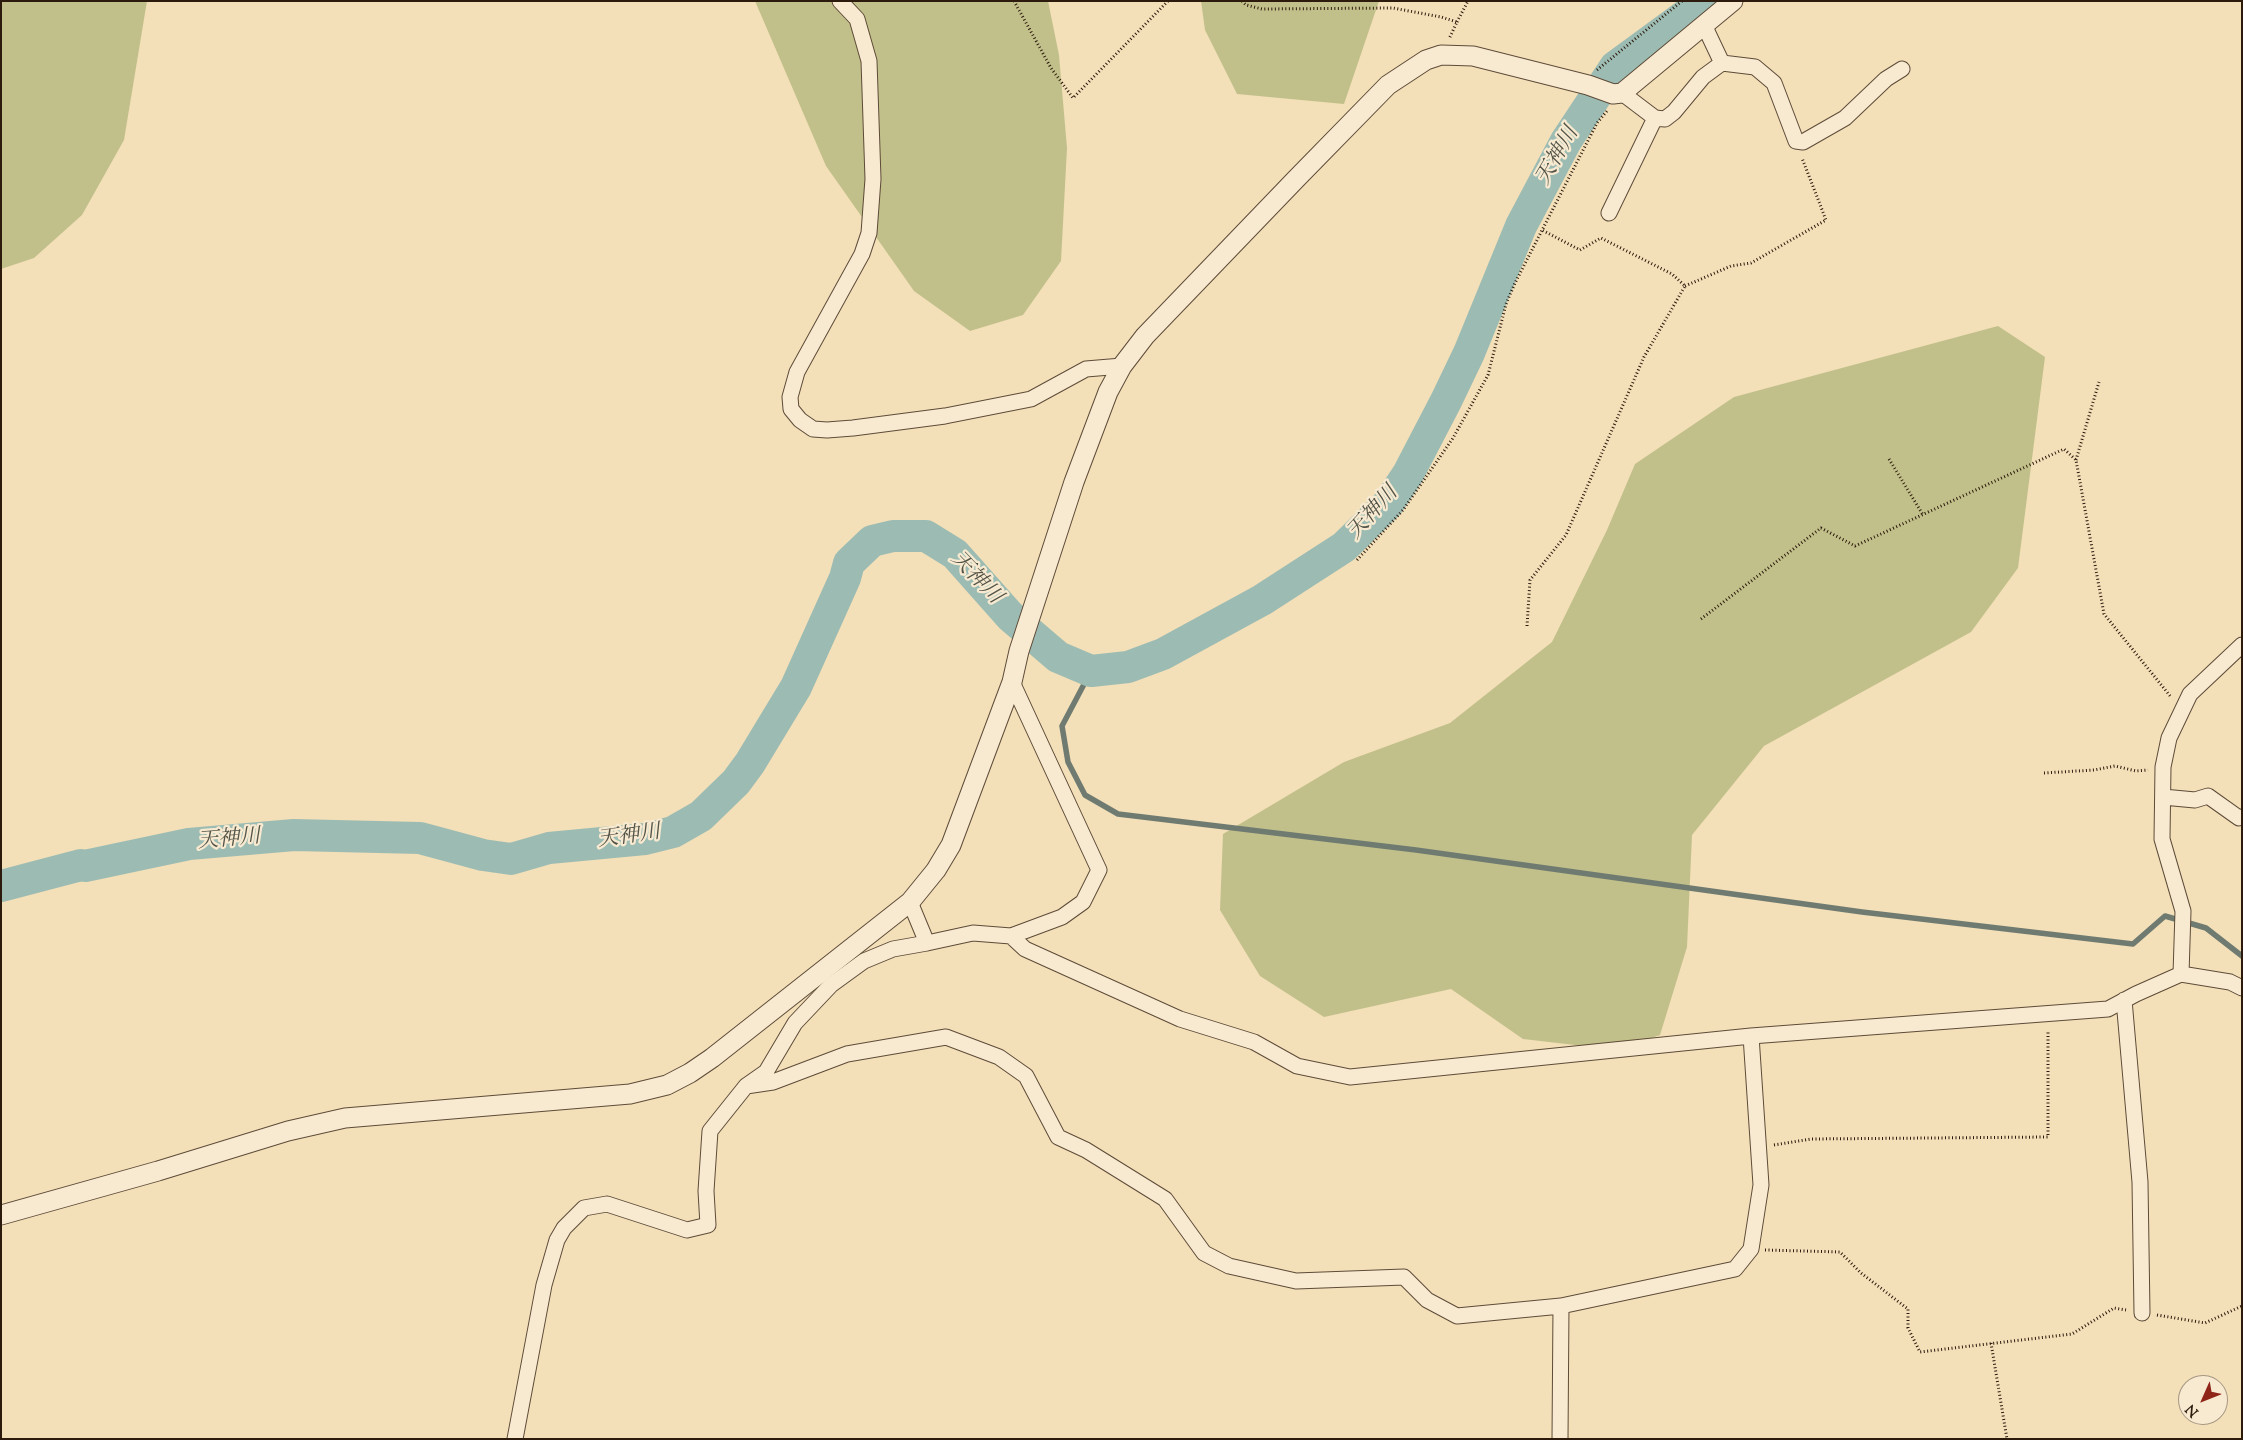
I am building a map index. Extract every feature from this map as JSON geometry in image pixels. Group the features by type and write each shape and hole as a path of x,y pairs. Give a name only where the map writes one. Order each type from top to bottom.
{"street":[{"path":"840,1 857,19 869,61 873,179 869,233 862,254 797,372 790,397 791,409 800,420 813,429 854,428 945,416 1031,399 1086,368 1122,366"},
{"path":"1618,93 1732,1"},
{"path":"1704,25 1722,63"},
{"path":"1,1215 158,1172 288,1131 345,1118 630,1094 667,1085 690,1073 712,1058 910,902 936,870 951,845 1012,682 1019,651 1093,430 1108,392 1122,366 1145,336 1388,85 1426,60 1441,55 1473,56 1618,93 1655,118 1665,119 1674,112 1703,77 1722,63 1755,67 1774,84 1796,141 1803,142 1845,118 1886,79 1902,69"},
{"path":"1609,213 1655,118"},
{"path":"2180,974 2183,910 2162,839 2163,767 2169,738 2190,694 2242,645"},
{"path":"515,1439 544,1285 557,1240 564,1228 584,1208 607,1204 687,1230 708,1225 706,1191 710,1131 746,1086 766,1072 795,1022 831,985 864,961 893,950 972,933 1011,936 1062,917 1083,902 1099,870 1012,682"},
{"path":"2163,796 2195,800 2208,796 2239,818 2242,817"},
{"path":"910,902 927,943"},
{"path":"1011,936 1025,949 1180,1019 1254,1042 1297,1066 1350,1077 1751,1036 2048,1016 2108,1009 2180,974 2230,982 2242,988"},
{"path":"2124,1000 2140,1182 2142,1312"},
{"path":"746,1086 773,1082 846,1054 946,1038 999,1057 1026,1076 1058,1137 1086,1150 1165,1198 1204,1253 1229,1266 1296,1281 1404,1278 1428,1300 1457,1316 1561,1306 1735,1269 1751,1249 1761,1185 1751,1036"},
{"path":"1560,1439 1561,1306"}],"path":[{"path":"1014,1 1051,68 1073,98 1168,1"},
{"path":"1242,1 1246,5 1262,9 1393,8 1457,22"},
{"path":"1441,55 1468,1"},
{"path":"1584,84 1682,1"},
{"path":"1357,560 1408,502 1452,438 1488,375 1506,304 1597,123 1618,93"},
{"path":"1527,626 1530,580 1566,535 1644,357 1685,286 1731,266 1751,262 1826,220 1796,141"},
{"path":"1542,230 1580,250 1601,238 1672,274 1685,286"},
{"path":"2099,382 2076,460 2104,614 2182,710"},
{"path":"1701,619 1821,528 1855,546 2064,449 2076,460"},
{"path":"1889,459 1923,515"},
{"path":"2044,773 2094,770 2115,766 2136,771 2163,767"},
{"path":"1758,1147 1811,1139 2048,1137 2048,1016"},
{"path":"1751,1249 1840,1252 1861,1273 1908,1309 1908,1328 1920,1352 2072,1334 2114,1308 2205,1323 2242,1306"},
{"path":"1991,1344 2007,1439"}],"shaded area":[{"path":"1,1 147,1 124,140 82,215 34,258 1,269"},
{"path":"755,1 1048,1 1059,55 1067,148 1061,261 1023,315 970,331 914,291 826,166"},
{"path":"1201,1 1379,1 1344,104 1237,94 1205,30"},
{"path":"1998,326 2045,357 2018,568 1971,632 1764,746 1692,835 1687,947 1660,1035 1618,1050 1523,1039 1451,989 1324,1017 1260,976 1220,910 1223,834 1344,762 1450,723 1552,642 1607,530 1635,464 1734,397"}],"waterway":[{"name":"天神川","path":"1,886 81,865 85,866 189,844 294,835 420,838 483,855 511,859 549,848 645,839 673,832 701,816 736,782 750,763 796,687 845,578 849,563 872,541 893,536 926,536 955,554 1010,616 1058,657 1091,671 1128,667 1163,654 1262,600 1344,547 1388,504 1408,474 1446,401 1469,353 1521,226 1566,141 1615,67 1705,1"},
{"path":"1091,671 1062,726 1068,762 1085,795 1118,814 1416,850 1862,912 2133,944 2165,916 2206,928 2242,956"}]}
